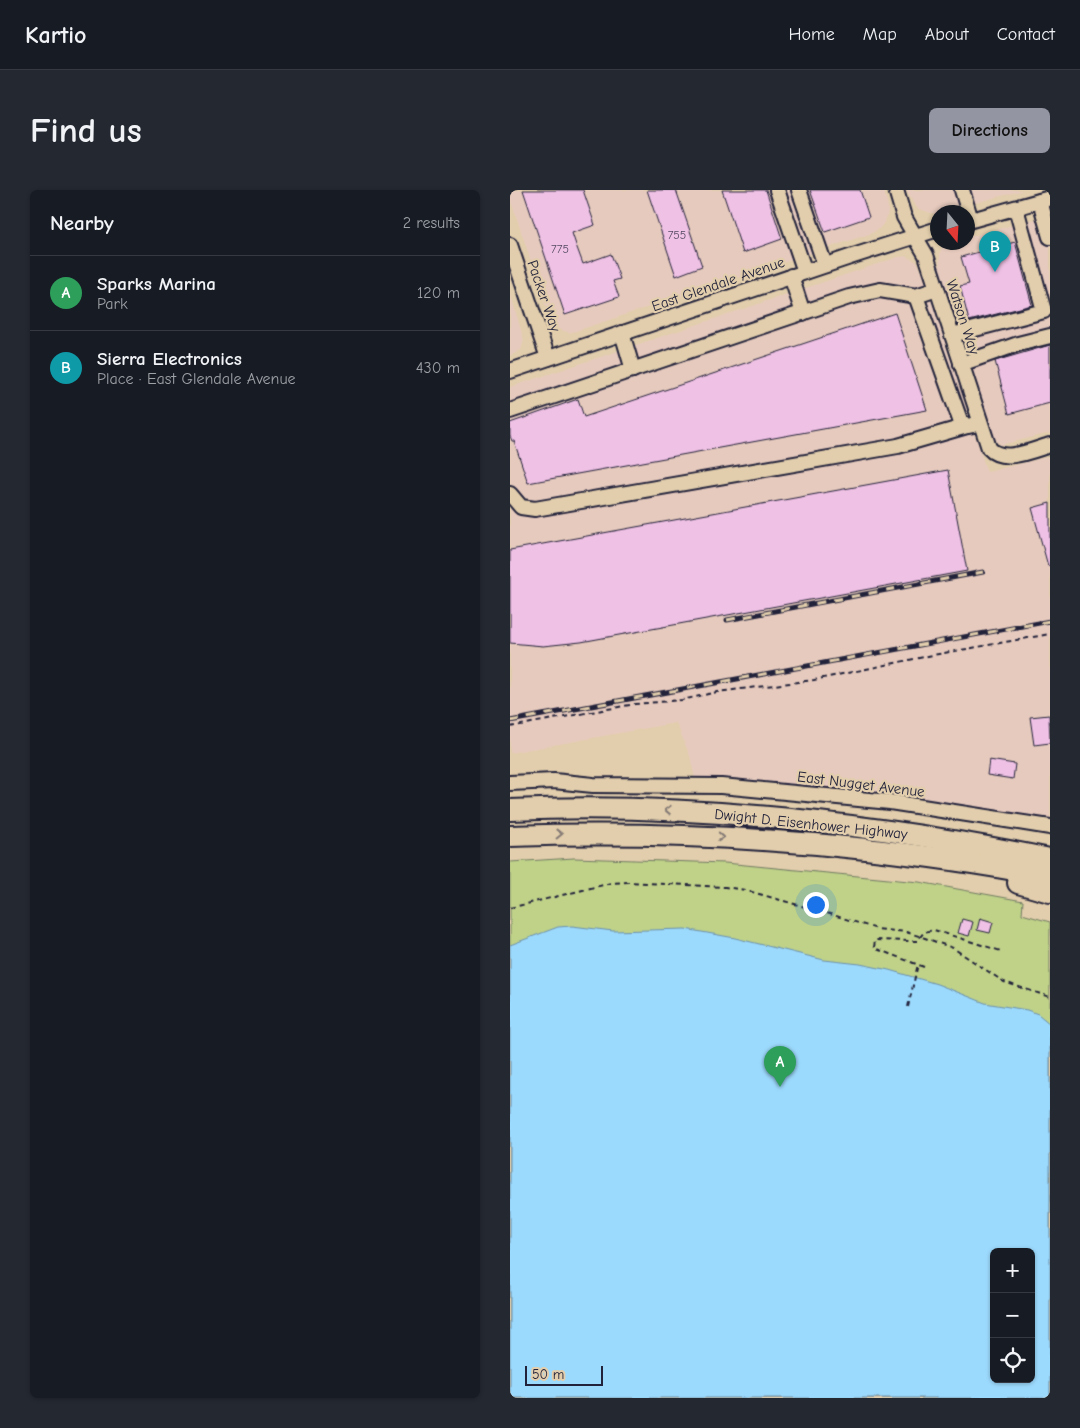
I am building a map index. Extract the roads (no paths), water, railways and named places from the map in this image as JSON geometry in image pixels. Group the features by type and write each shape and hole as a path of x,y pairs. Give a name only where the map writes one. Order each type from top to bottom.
{"highway":[{"name":"Dwight D. Eisenhower Highway","path":"510,810 637,809 787,818 913,835 1050,859"},
{"path":"787,818 846,818 1050,849"},
{"name":"Dwight D. Eisenhower Highway","path":"510,836 637,834 707,836 818,844 914,855 1050,877"},
{"path":"818,844 854,857 975,874 1050,892"}],"street":[{"path":"777,190 805,272"},
{"path":"799,190 826,265"},
{"name":"Watson Way","path":"896,190 904,217 926,256 989,448 996,454 1010,455 1050,445"},
{"path":"962,190 966,205"},
{"path":"975,218 1045,200 1050,237"},
{"path":"952,335 1044,311 1016,208"},
{"path":"793,238 813,230"},
{"name":"East Glendale Avenue","path":"510,371 791,276 930,232"},
{"name":"Packer Way","path":"511,250 548,358"},
{"path":"791,276 803,313"},
{"path":"510,411 849,297 880,290 916,296 937,289"},
{"path":"916,296 960,420 966,426"},
{"path":"622,333 633,370"},
{"path":"961,364 1018,344 1050,336"},
{"path":"510,494 521,507 535,509 898,446 966,426 981,424"},
{"path":"659,773 667,785"},
{"name":"East Nugget Avenue","path":"510,783 554,781 594,785 721,786 890,802 1050,827"}],"water":[{"path":"572,926 613,931 685,929 735,938 824,960 860,964 889,970 937,984 985,1003 1027,1010 1038,1014 1050,1024 1050,1398 510,1398 510,945 558,927"}],"railway":[{"path":"727,620 983,572"},
{"path":"510,721 1050,621"}],"place":[{"name":"Sierra Electronics","path":"995,272"},
{"name":"Sparks Marina","path":"780,1087"}]}
